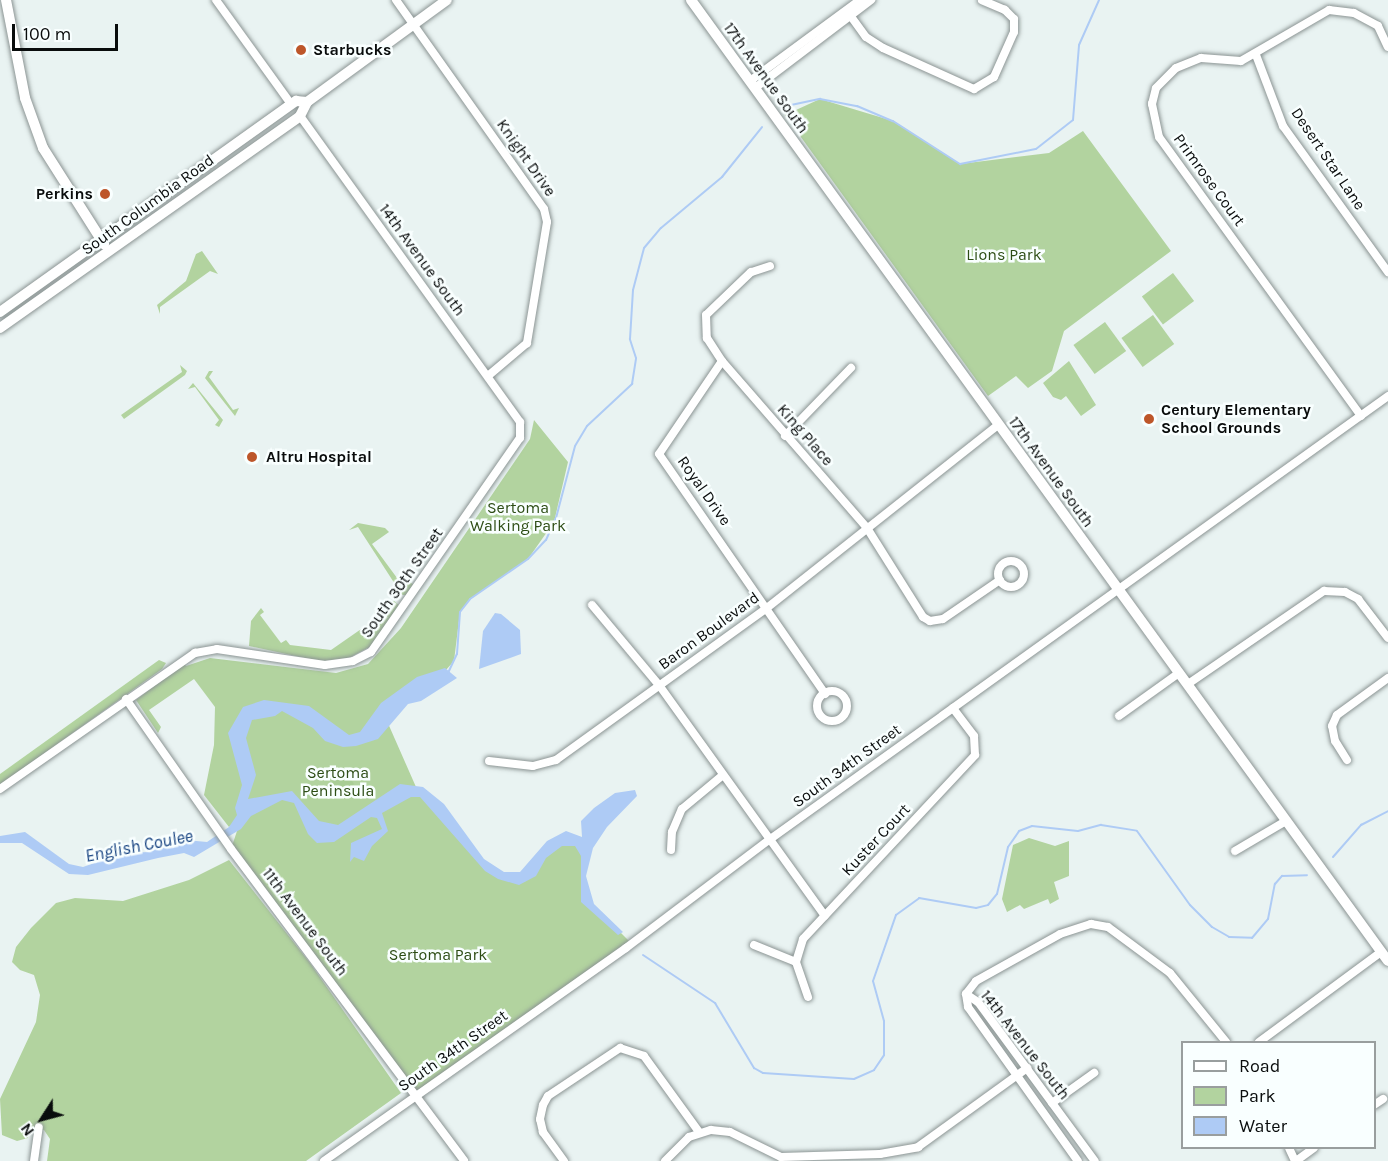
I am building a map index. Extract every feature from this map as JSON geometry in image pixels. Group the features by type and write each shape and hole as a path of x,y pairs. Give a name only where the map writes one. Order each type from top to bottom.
{"street":[{"path":"6,0 25,98 39,137 65,188 109,252"},
{"path":"216,0 291,104 286,116 269,137"},
{"name":"Knight Drive","path":"396,0 544,209 547,222 527,343 488,376"},
{"name":"South Columbia Road","path":"0,328 300,116 307,102 447,0"},
{"name":"17th Avenue South","path":"691,0 1385,956"},
{"path":"850,15 860,0"},
{"path":"752,84 871,0"},
{"path":"850,15 866,37 883,48 974,89 994,77 1014,32 1014,20 1005,10 982,0"},
{"path":"1330,0 1329,10 1354,13 1378,26 1388,47"},
{"name":"Primrose Court","path":"1329,10 1308,19 1256,56 1241,61 1201,58 1176,68 1156,88 1152,104 1154,125 1361,416"},
{"name":"Desert Star Lane","path":"1256,56 1283,126 1388,272"},
{"name":"South Columbia Road","path":"0,312 291,104 307,102"},
{"name":"14th Avenue South","path":"300,116 520,422"},
{"name":"King Place","path":"770,266 751,272 706,315 708,339 722,361 867,528 923,617 930,621 943,619 1000,580"},
{"name":"Royal Drive","path":"722,361 659,454 767,608"},
{"path":"785,436 851,368"},
{"name":"South 34th Street","path":"324,1161 1388,396"},
{"name":"South 30th Street","path":"0,789 126,699 201,651 242,652 325,665 353,661 371,652 520,438 520,422"},
{"name":"Baron Boulevard","path":"825,916 660,685 767,608 998,425"},
{"path":"1188,684 1305,600 1334,590 1358,599 1388,638"},
{"path":"489,761 533,766 556,760 660,685 592,605"},
{"path":"767,608 825,694"},
{"path":"1119,716 1179,673"},
{"path":"1347,760 1335,741 1332,726 1337,715 1388,678"},
{"name":"11th Avenue South","path":"126,699 215,827 464,1161"},
{"name":"Kuster Court","path":"796,962 803,939 971,761 976,742 953,708"},
{"path":"671,850 672,832 682,809 723,775"},
{"path":"1235,851 1286,821"},
{"path":"966,994 976,981 990,972 1060,934 1091,924 1115,931 1170,973 1225,1041"},
{"path":"754,945 796,962 808,997"},
{"path":"1260,1041 1385,956"},
{"name":"14th Avenue South","path":"966,994 978,1002 1095,1161"},
{"name":"14th Avenue South","path":"966,994 968,1007 1078,1161"},
{"path":"564,1161 543,1132 540,1119 543,1105 548,1096 620,1048 644,1056 699,1132"},
{"path":"665,1161 680,1143 699,1132 730,1132 781,1157 900,1151 918,1148 1027,1068"},
{"path":"1052,1103 1094,1073"},
{"path":"1376,1104 1383,1099"},
{"path":"34,1161 39,1127"},
{"path":"1295,1161 1313,1149"}],"green space":[{"name":"Lions Park","path":"820,99 893,121 960,164 1049,153 1083,131 1171,251 1064,331 1052,371 1028,388 1016,376 988,396 785,115"},
{"path":"202,251 218,274 210,271 160,307 160,314 157,305 186,281 196,254"},
{"path":"1173,273 1194,301 1163,324 1142,296"},
{"path":"1153,315 1174,344 1143,367 1121,338"},
{"path":"1105,322 1126,351 1095,374 1073,345"},
{"path":"1069,361 1096,405 1081,416 1066,396 1061,400 1053,397 1043,383"},
{"path":"180,365 187,371 185,375 124,419 121,415 182,372"},
{"path":"209,371 213,371 209,377 233,410 239,408 235,416 205,378"},
{"path":"193,383 223,420 219,427 215,425 219,420 195,387 188,389"},
{"path":"534,420 568,462 554,522 528,559 470,599 460,612 454,661 428,690 383,712 416,787 481,863 518,879 564,836 585,844 583,882 590,902 629,941 417,1096 231,849 242,816 229,827 204,795 214,745 215,707 194,679 149,710 161,727 158,733 136,700 184,663 186,666 210,658 336,673 368,664 401,628 530,439"},
{"path":"358,523 385,528 389,532 372,544 400,582 405,579 413,584 407,595 402,595 358,527 349,530"},
{"path":"394,601 399,605 371,646 347,659 319,661 249,646 251,621 261,608 264,612 260,615 281,643 286,640 290,645 331,650 377,618 374,613"},
{"path":"159,660 166,663 162,669 0,785 0,774"},
{"name":"Sertoma Peninsula","path":"338,769 346,772 354,784 343,798 329,789"},
{"path":"1029,838 1055,846 1069,841 1069,876 1054,882 1059,899 1050,904 1048,899 1024,909 1020,905 1007,912 1002,899 1013,845"},
{"path":"229,860 310,963 401,1093 306,1161 47,1161 50,1139 44,1130 29,1129 28,1138 17,1141 2,1135 0,1099 36,1022 40,995 34,975 20,970 12,962 16,947 31,928 56,903 75,898 123,901 189,880"}],"water":[{"path":"495,613 501,614 520,630 521,654 479,669 483,631"},
{"path":"445,668 457,678 421,701 408,704 378,739 356,746 343,747 325,741 313,728 282,711 275,716 252,720 246,738 256,775 248,799 292,791 319,821 338,825 400,784 423,787 444,804 484,859 504,872 520,872 547,841 566,831 582,837 581,821 594,808 615,793 635,790 637,796 607,827 593,848 586,876 594,904 623,932 618,935 581,902 581,856 575,846 562,846 546,858 536,876 519,885 498,879 485,871 420,797 411,797 382,813 388,831 372,846 364,861 354,857 350,862 351,843 382,829 377,818 371,817 334,842 317,843 308,834 294,803 282,800 251,816 241,829 194,857 184,853 88,875 69,874 22,843 0,843 0,836 25,832 69,864 83,867 123,853 150,852 175,839 207,842 229,827 237,815 235,808 242,785 228,733 243,707 264,700 309,706 349,735 360,732 381,703 417,677"}],"waterway":[{"path":"791,105 820,99 857,106 893,121 960,164 1036,149 1073,120 1079,45 1099,0"},
{"path":"448,673 457,654 460,612 470,599 528,559 546,540 556,518 575,446 587,426 632,384 636,358 630,339 633,290 644,248 661,228 722,177 762,127"},
{"name":"English Coulee","path":"1333,857 1361,825 1388,811"},
{"name":"English Coulee","path":"643,955 715,1003 754,1068 763,1073 854,1079 874,1070 884,1055 884,1021 873,981 896,915 919,898 976,908 988,905 997,894 1008,847 1019,831 1032,826 1078,831 1101,825 1137,831 1190,905 1212,927 1229,937 1252,938 1268,919 1275,884 1282,876 1307,875"}],"place":[{"name":"Starbucks","path":"301,50"},
{"name":"Perkins","path":"105,194"},
{"name":"Century Elementary School Grounds","path":"1149,419"},
{"name":"Altru Hospital","path":"252,457"}],"park label":[{"name":"Sertoma Walking Park","path":"518,517"},
{"name":"Sertoma Park","path":"438,955"}]}
